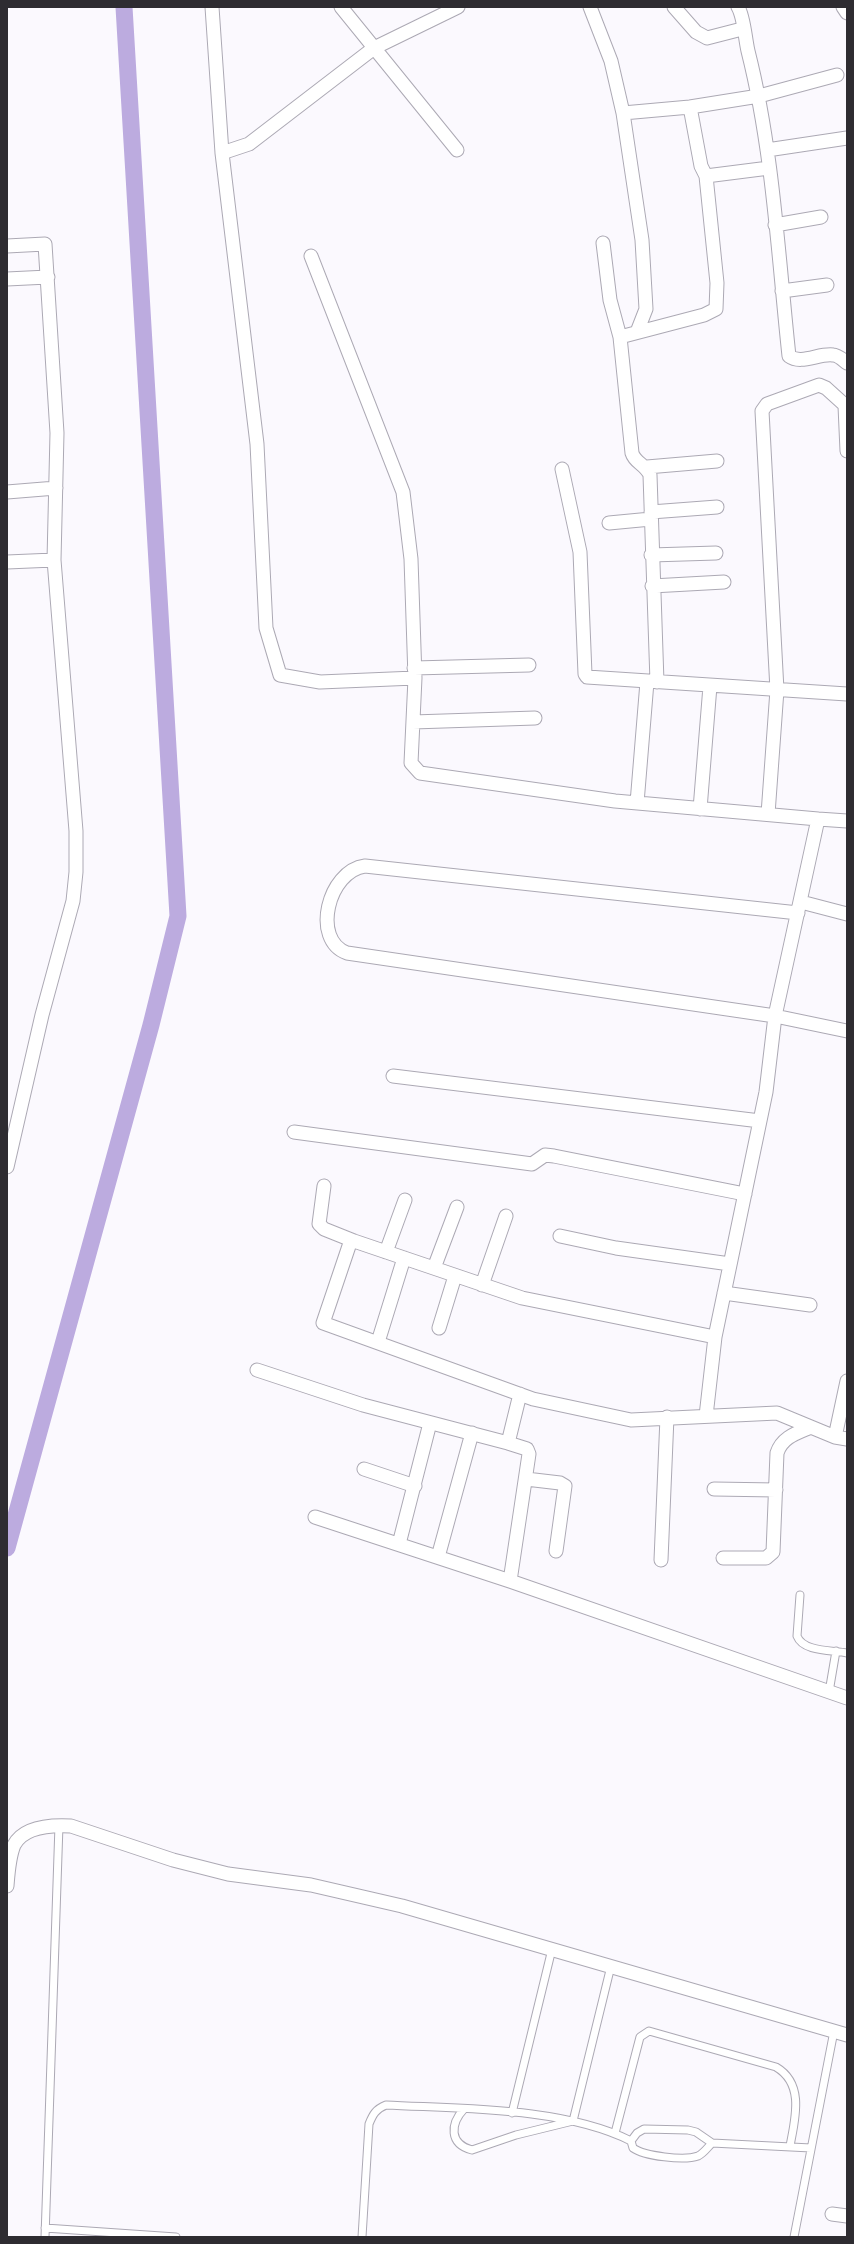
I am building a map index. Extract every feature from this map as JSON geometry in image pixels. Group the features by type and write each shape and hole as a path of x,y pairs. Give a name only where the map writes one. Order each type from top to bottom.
{"street":[{"path":"212,7 222,153 257,444 266,628 280,675 320,682 415,673 529,665"},
{"path":"341,7 457,150"},
{"path":"222,153 249,144 374,48 458,7"},
{"path":"590,7 611,61 624,114 642,240 646,309 637,332"},
{"path":"674,7 696,32 707,38 742,29"},
{"path":"738,7 741,12 742,29 759,96 767,150 789,356 793,359 799,359 832,354 847,363"},
{"path":"843,7 847,13"},
{"path":"624,114 759,96 837,75"},
{"path":"620,336 704,315 716,309 717,283 706,176 701,166 690,106"},
{"path":"767,150 847,138"},
{"path":"706,176 769,168"},
{"path":"775,225 821,217"},
{"path":"603,243 610,300 620,336 633,458 647,467 650,475 652,682 637,803"},
{"path":"7,246 45,244 57,433 54,560 76,831 76,872 73,901 42,1015 7,1167"},
{"path":"311,256 403,492 411,558 415,673 411,764 420,773 637,803 847,821"},
{"path":"7,279 48,278"},
{"path":"782,291 827,285"},
{"path":"768,814 777,690 762,411 768,404 819,384 826,388 846,406 847,451"},
{"path":"647,467 717,460"},
{"path":"562,469 580,552 585,674 590,678 847,694"},
{"path":"7,492 56,488"},
{"path":"609,523 651,515 717,507"},
{"path":"651,555 716,553"},
{"path":"7,562 54,560"},
{"path":"652,586 724,582"},
{"path":"700,809 710,686"},
{"path":"413,722 535,718"},
{"path":"706,1416 715,1337 766,1092 775,1016 818,819"},
{"path":"847,914 800,907 365,866 349,870 340,880 329,904 327,922 329,934 334,946 347,953 775,1016 847,1031"},
{"path":"393,1076 760,1121"},
{"path":"294,1132 532,1164 545,1155 554,1156 745,1194"},
{"path":"324,1186 319,1224 324,1230 534,1302 642,1321 715,1337"},
{"path":"386,1252 405,1200"},
{"path":"434,1268 456,1207"},
{"path":"482,1284 506,1216"},
{"path":"560,1236 616,1248 730,1264"},
{"path":"351,1240 323,1323 533,1399 631,1420 777,1413 841,1438 847,1381"},
{"path":"378,1342 404,1258"},
{"path":"439,1328 455,1276"},
{"path":"724,1293 810,1305"},
{"path":"256,1370 363,1405 508,1442 527,1449 529,1454 526,1479 510,1581"},
{"path":"508,1442 520,1394"},
{"path":"661,1560 667,1418"},
{"path":"399,1544 430,1423"},
{"path":"723,1558 770,1556 774,1548 777,1453 779,1445 791,1436 811,1427"},
{"path":"438,1557 472,1433"},
{"path":"364,1469 415,1486"},
{"path":"526,1479 560,1482 565,1486 556,1551"},
{"path":"714,1489 776,1490"},
{"path":"314,1517 510,1581 847,1698"},
{"path":"7,1886 11,1844 31,1830 59,1825 71,1826 97,1833 173,1860 228,1874 326,1889 402,1906 847,2035"},
{"path":"832,2214 847,2216"}],"lane":[{"path":"800,1595 798,1640 806,1646 847,1653"},
{"path":"829,1692 836,1651"},
{"path":"45,2237 59,1825"},
{"path":"512,2113 552,1949"},
{"path":"573,2121 611,1966"},
{"path":"615,2133 640,2037 649,2031 776,2067 787,2073 795,2094 796,2117 790,2146"},
{"path":"794,2237 834,2031"},
{"path":"362,2237 369,2124 374,2113 379,2108 386,2105 512,2113 573,2121 615,2133 631,2141 633,2148 644,2154 688,2158 703,2153 712,2143"},
{"path":"464,2109 454,2124 455,2135 460,2144 472,2150 516,2135 573,2121"},
{"path":"631,2141 637,2133 644,2130 688,2130 696,2132 712,2143 811,2148"},
{"path":"45,2228 176,2237"}],"waterway":[{"path":"7,1548 151,1025 178,916 124,7"}]}
